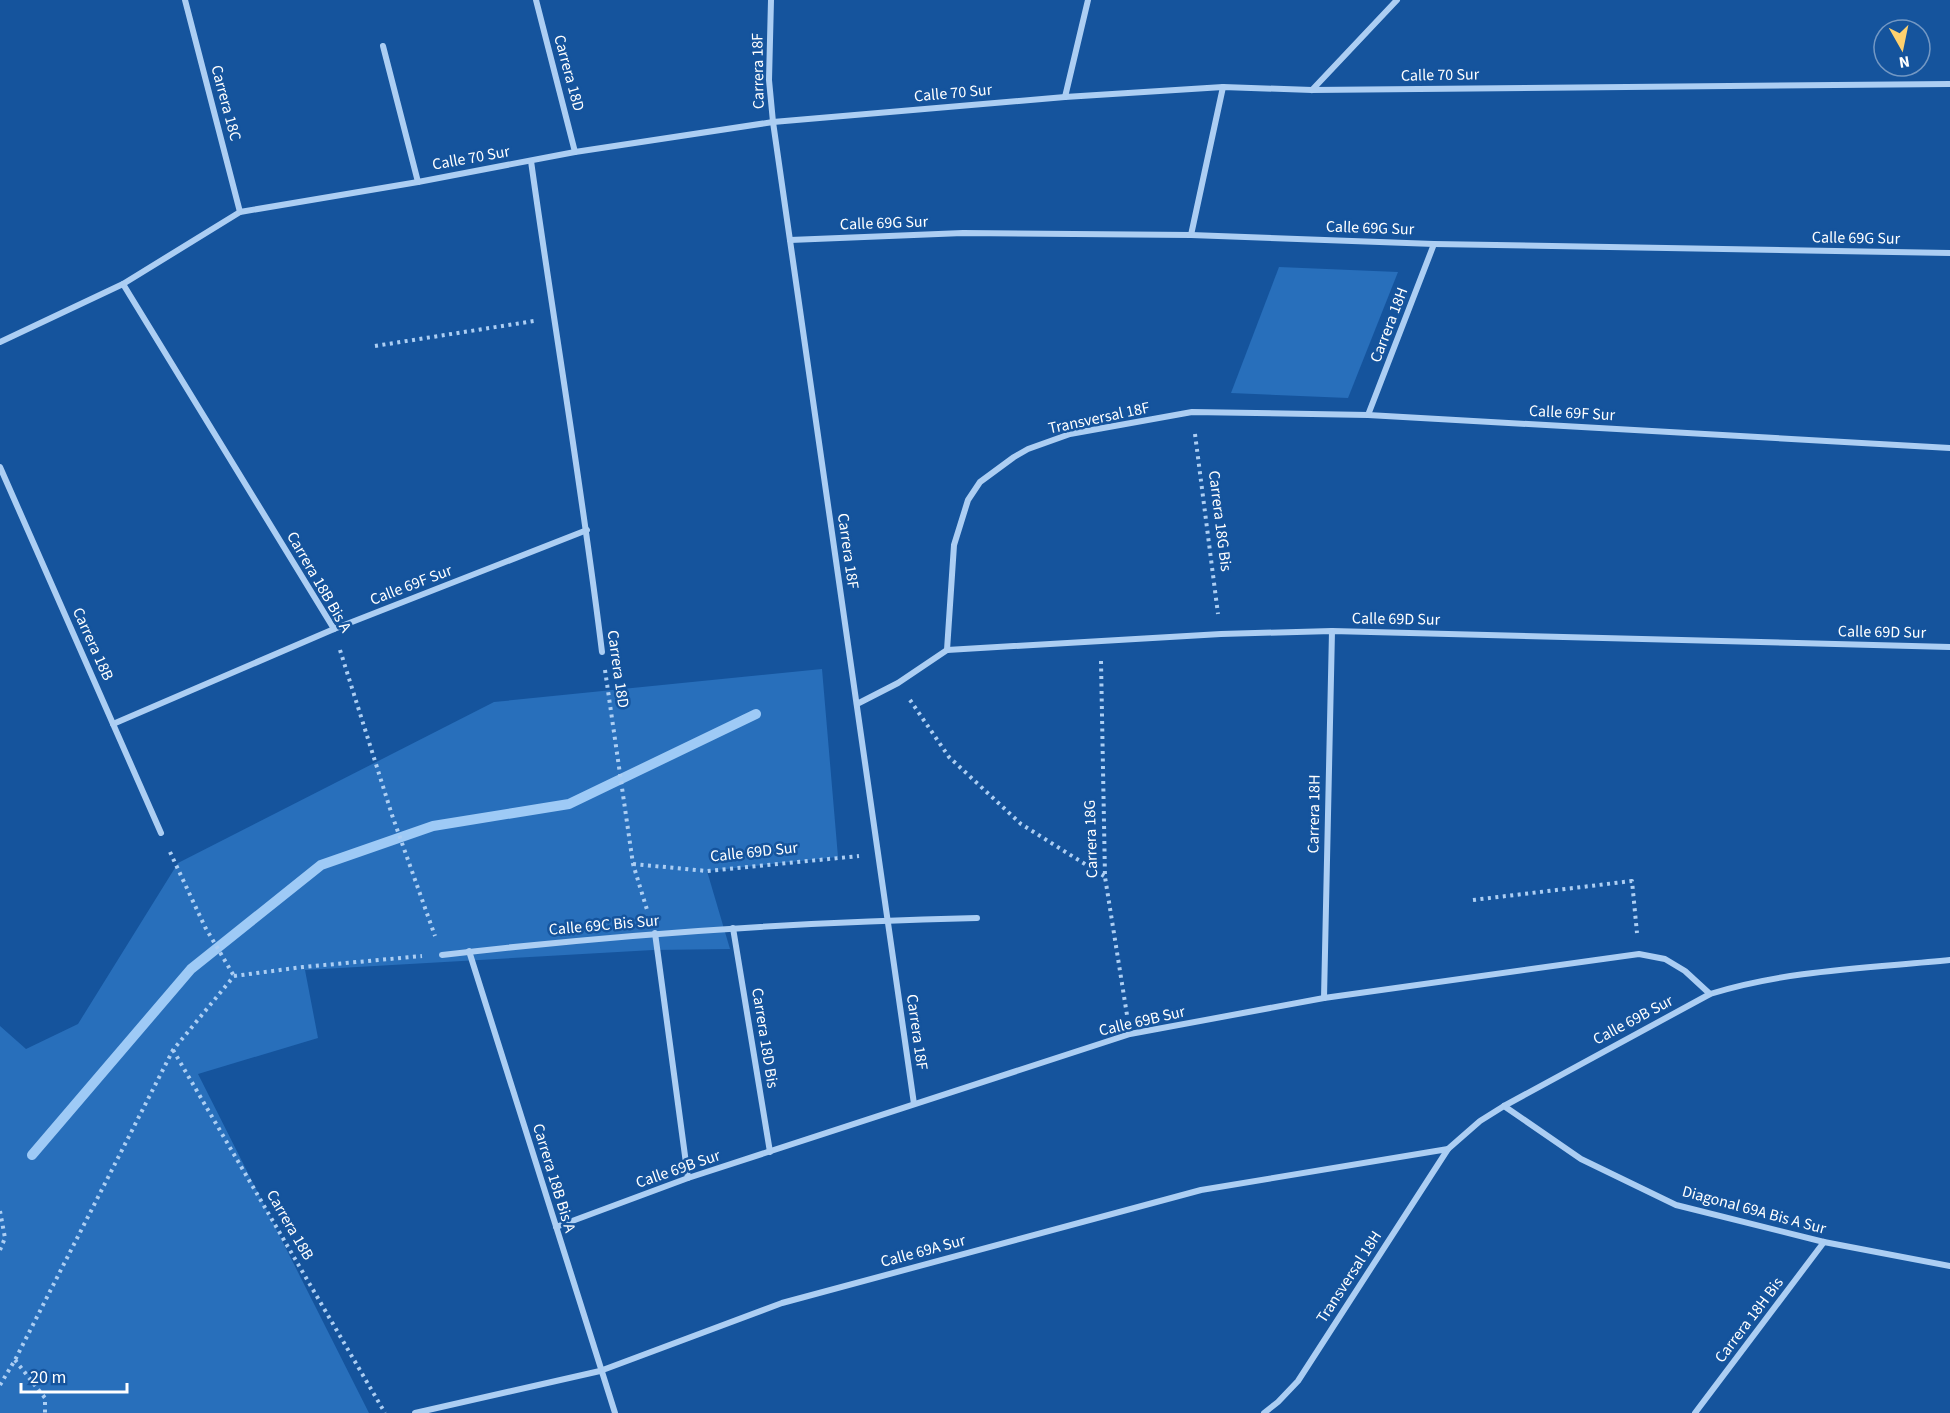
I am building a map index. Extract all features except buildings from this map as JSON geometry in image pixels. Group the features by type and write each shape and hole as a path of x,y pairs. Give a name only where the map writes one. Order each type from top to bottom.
{"street":[{"name":"Carrera 18C","path":"185,0 240,212"},
{"name":"Carrera 18D","path":"536,0 575,152"},
{"name":"Carrera 18F","path":"771,0 770,80 773,122 914,1104"},
{"path":"1065,97 1088,0"},
{"path":"1312,90 1397,0"},
{"path":"383,46 418,182"},
{"name":"Calle 70 Sur","path":"0,342 123,284 240,212 418,182 575,152 773,122 1065,97 1223,87 1312,90 1950,84"},
{"path":"1191,235 1223,87"},
{"name":"Carrera 18D","path":"531,161 553,318 587,530 602,652"},
{"name":"Calle 69G Sur","path":"790,240 963,233 1191,235 1434,244 1950,253"},
{"name":"Carrera 18H","path":"1368,415 1434,244"},
{"name":"Carrera 18B Bis A","path":"123,284 334,629"},
{"name":"Calle 69F Sur","path":"1192,412 1368,415 1950,448"},
{"name":"Transversal 18F","path":"948,650 954,545 968,500 980,482 994,470 1028,449 1070,435 1192,412"},
{"name":"Carrera 18B","path":"0,467 161,833"},
{"name":"Calle 69F Sur","path":"113,724 334,629 587,530"},
{"name":"Carrera 18H","path":"1324,998 1332,631"},
{"name":"Calle 69D Sur","path":"948,650 1221,634 1332,631 1950,647"},
{"path":"857,704 898,683 948,650"},
{"name":"Calle 69C Bis Sur","path":"442,955 655,933 886,920 977,918"},
{"name":"Carrera 18D Bis","path":"733,928 770,1152"},
{"path":"655,933 688,1178"},
{"name":"Carrera 18B Bis A","path":"469,951 615,1413"},
{"name":"Calle 69B Sur","path":"556,1227 688,1178 1130,1034 1324,998 1639,954 1665,958 1686,971 1710,994"},
{"name":"Calle 69B Sur","path":"1448,1149 1480,1121 1504,1106 1710,994 1773,978 1950,960"},
{"name":"Diagonal 69A Bis A Sur","path":"1504,1106 1581,1159 1676,1205 1824,1242 1950,1266"},
{"name":"Calle 69A Sur","path":"415,1413 600,1371 782,1303 1201,1190 1448,1149"},
{"name":"Transversal 18H","path":"1264,1413 1298,1381 1448,1149"},
{"name":"Carrera 18H Bis","path":"1695,1413 1824,1242"}],"path":[{"path":"375,346 553,318"},
{"name":"Carrera 18G Bis","path":"1192,412 1221,634"},
{"name":"Carrera 18B Bis A","path":"334,629 392,815 442,955"},
{"name":"Carrera 18G","path":"1101,642 1105,877 1130,1034"},
{"name":"Carrera 18D","path":"602,652 633,864 655,933"},
{"path":"898,683 957,765 1022,824 1105,877"},
{"path":"161,833 205,927 234,976"},
{"name":"Calle 69D Sur","path":"633,864 706,871 878,854"},
{"path":"1473,900 1632,881 1639,954"},
{"path":"0,1385 15,1360 173,1050 234,976 303,967 442,955"},
{"name":"Carrera 18B","path":"173,1050 385,1413"},
{"path":"0,1211 5,1238 0,1250"},
{"path":"15,1360 45,1398 45,1413"}],"shaded area":[{"path":"1279,267 1398,272 1348,398 1231,393"},
{"path":"822,669 838,857 707,871 730,949 653,950 305,970 318,1038 198,1074 369,1413 0,1413 0,1026 26,1049 78,1024 178,863 494,702"}],"waterway":[{"path":"32,1155 191,969 321,865 433,826 569,804 756,714"}]}
